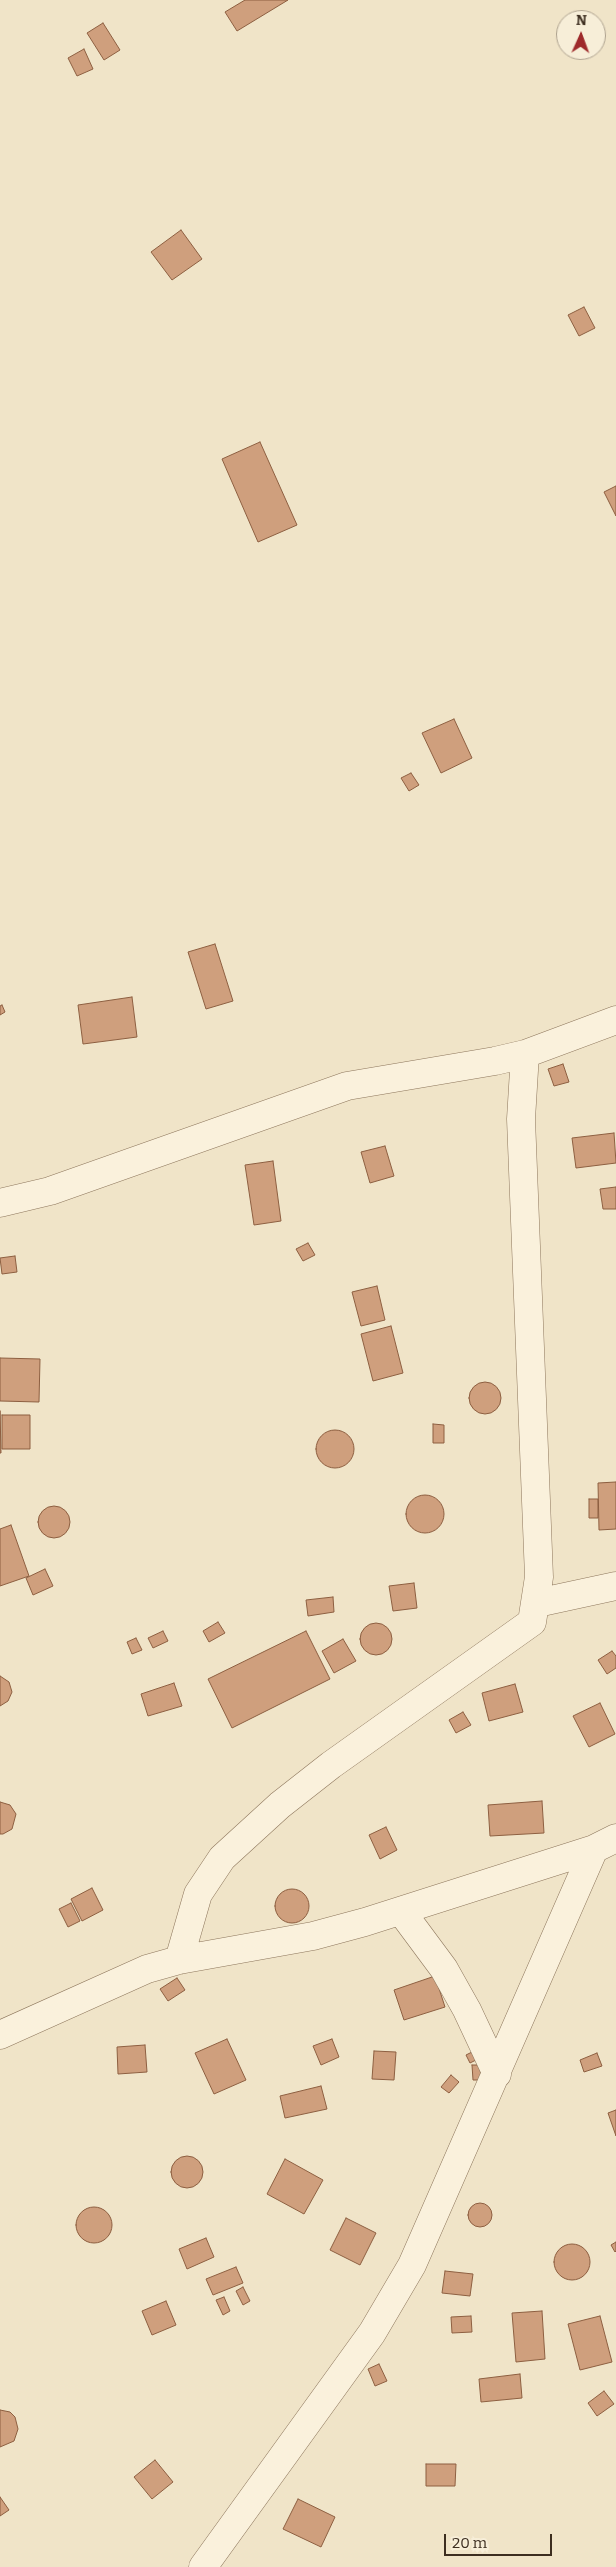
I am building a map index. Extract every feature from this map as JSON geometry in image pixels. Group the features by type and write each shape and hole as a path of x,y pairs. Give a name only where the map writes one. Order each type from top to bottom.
{"street":[{"path":"0,1203 50,1191 347,1086 495,1061 525,1054 616,1020"},
{"path":"179,1960 198,1894 222,1858 280,1805 331,1765 532,1622 537,1603 539,1577 521,1119 525,1054"},
{"path":"537,1603 616,1586"},
{"path":"0,2035 147,1969 179,1960 313,1936 401,1911 605,1844"},
{"path":"203,2567 372,2333 412,2265 497,2074 605,1844"},
{"path":"401,1911 444,1969 468,2010 497,2074"}],"building":[{"path":"245,0 288,0 237,31 225,12"},
{"path":"103,23 120,50 104,60 87,33"},
{"path":"84,49 93,69 77,76 68,58"},
{"path":"181,230 202,259 172,280 151,252"},
{"path":"584,307 595,328 579,336 568,315"},
{"path":"260,442 297,525 258,542 222,459"},
{"path":"616,486 616,516 604,492"},
{"path":"454,719 472,758 441,773 422,733"},
{"path":"411,773 419,785 409,791 401,778"},
{"path":"215,944 233,1001 206,1009 188,952"},
{"path":"132,997 137,1037 83,1044 78,1005"},
{"path":"2,1005 5,1012 0,1015 0,1006"},
{"path":"563,1064 569,1082 554,1086 548,1069"},
{"path":"614,1133 616,1163 576,1168 572,1138"},
{"path":"385,1146 394,1176 370,1183 361,1152"},
{"path":"273,1161 281,1221 254,1225 245,1165"},
{"path":"616,1187 616,1209 603,1209 600,1189"},
{"path":"308,1243 315,1255 303,1261 296,1249"},
{"path":"15,1256 17,1272 2,1274 0,1258"},
{"path":"377,1286 385,1320 361,1326 352,1292"},
{"path":"391,1326 403,1373 373,1381 361,1334"},
{"path":"0,1358 40,1359 39,1402 0,1401"},
{"path":"485,1382 491,1383 496,1387 500,1392 500,1404 496,1409 491,1413 485,1414 479,1413 474,1409 470,1404 469,1398 470,1392 474,1387 479,1383"},
{"path":"0,1411 1,1453 0,1453"},
{"path":"2,1415 30,1415 30,1449 2,1449"},
{"path":"433,1424 444,1425 444,1443 433,1443"},
{"path":"335,1430 349,1435 354,1449 349,1463 335,1468 321,1463 316,1449 321,1435"},
{"path":"616,1482 616,1529 599,1530 598,1483"},
{"path":"425,1495 439,1500 444,1514 439,1528 425,1533 411,1528 406,1514 411,1500"},
{"path":"589,1499 598,1499 598,1518 589,1518"},
{"path":"54,1506 60,1507 65,1511 69,1516 69,1528 65,1533 60,1537 54,1538 48,1537 43,1533 39,1528 38,1522 39,1516 43,1511 48,1507"},
{"path":"11,1525 29,1576 0,1586 0,1529"},
{"path":"45,1569 53,1586 33,1595 26,1578"},
{"path":"414,1583 417,1608 393,1611 389,1586"},
{"path":"333,1597 334,1612 308,1616 306,1600"},
{"path":"218,1622 225,1633 209,1642 203,1631"},
{"path":"376,1623 382,1624 387,1628 391,1633 391,1645 387,1650 382,1654 376,1655 370,1654 365,1650 361,1645 360,1639 361,1633 365,1628 370,1624"},
{"path":"163,1631 168,1641 153,1648 148,1638"},
{"path":"306,1631 330,1679 232,1728 208,1679"},
{"path":"136,1638 142,1650 132,1654 127,1642"},
{"path":"343,1639 356,1661 334,1673 322,1651"},
{"path":"612,1651 616,1656 616,1668 607,1674 598,1660"},
{"path":"0,1676 9,1682 12,1692 8,1701 0,1706"},
{"path":"174,1683 182,1706 148,1716 141,1694"},
{"path":"515,1684 523,1712 489,1721 482,1693"},
{"path":"600,1703 615,1734 589,1747 573,1716"},
{"path":"463,1712 471,1725 456,1733 449,1720"},
{"path":"542,1801 544,1833 490,1836 488,1805"},
{"path":"0,1802 10,1805 16,1814 12,1829 3,1834 0,1834"},
{"path":"386,1827 397,1850 380,1859 369,1835"},
{"path":"92,1888 103,1910 82,1921 71,1899"},
{"path":"292,1889 299,1890 304,1894 308,1899 308,1913 304,1918 299,1922 292,1923 285,1922 280,1918 276,1913 275,1906 276,1899 280,1894 285,1890"},
{"path":"71,1903 80,1921 68,1927 59,1909"},
{"path":"435,1976 445,2007 404,2020 394,1990"},
{"path":"177,1978 185,1990 168,2001 160,1989"},
{"path":"227,2039 246,2080 214,2094 195,2053"},
{"path":"332,2039 339,2057 321,2065 313,2046"},
{"path":"145,2045 147,2072 118,2074 117,2047"},
{"path":"478,2049 482,2057 470,2063 466,2055"},
{"path":"374,2051 396,2052 394,2080 372,2079"},
{"path":"597,2053 602,2066 584,2072 580,2060"},
{"path":"472,2065 480,2065 481,2080 473,2080"},
{"path":"451,2075 459,2082 449,2093 441,2087"},
{"path":"321,2086 327,2109 285,2118 280,2096"},
{"path":"616,2110 616,2136 608,2113"},
{"path":"187,2156 193,2157 198,2161 202,2166 202,2178 198,2183 193,2187 187,2188 181,2187 176,2183 172,2178 171,2172 172,2166 176,2161 181,2157"},
{"path":"285,2159 323,2180 304,2214 267,2194"},
{"path":"480,2203 488,2207 492,2215 488,2223 480,2227 472,2223 468,2215 472,2207"},
{"path":"94,2207 101,2208 107,2212 111,2218 111,2232 107,2238 101,2242 94,2243 87,2242 81,2238 77,2232 76,2225 77,2218 81,2212 87,2208"},
{"path":"346,2218 376,2233 360,2265 330,2250"},
{"path":"206,2238 214,2257 187,2269 179,2249"},
{"path":"616,2242 616,2251 615,2252 611,2245"},
{"path":"572,2244 579,2245 585,2249 589,2255 589,2269 585,2275 579,2279 572,2280 565,2279 559,2275 555,2269 554,2262 555,2255 559,2249 565,2245"},
{"path":"236,2267 243,2283 213,2295 206,2279"},
{"path":"445,2271 473,2274 470,2296 442,2293"},
{"path":"243,2287 250,2301 243,2305 236,2291"},
{"path":"224,2297 230,2311 223,2315 216,2300"},
{"path":"166,2301 176,2325 152,2335 142,2311"},
{"path":"542,2311 545,2359 516,2362 512,2313"},
{"path":"471,2316 472,2332 452,2333 451,2317"},
{"path":"600,2316 612,2362 580,2370 568,2324"},
{"path":"379,2364 387,2381 375,2386 368,2369"},
{"path":"520,2374 522,2398 481,2402 479,2379"},
{"path":"604,2391 614,2404 597,2416 588,2403"},
{"path":"0,2410 10,2412 15,2417 18,2429 14,2441 0,2447"},
{"path":"155,2460 173,2482 152,2499 134,2477"},
{"path":"426,2464 456,2464 455,2486 426,2486"},
{"path":"0,2497 9,2510 0,2516"},
{"path":"298,2499 335,2517 321,2547 283,2529"}]}
